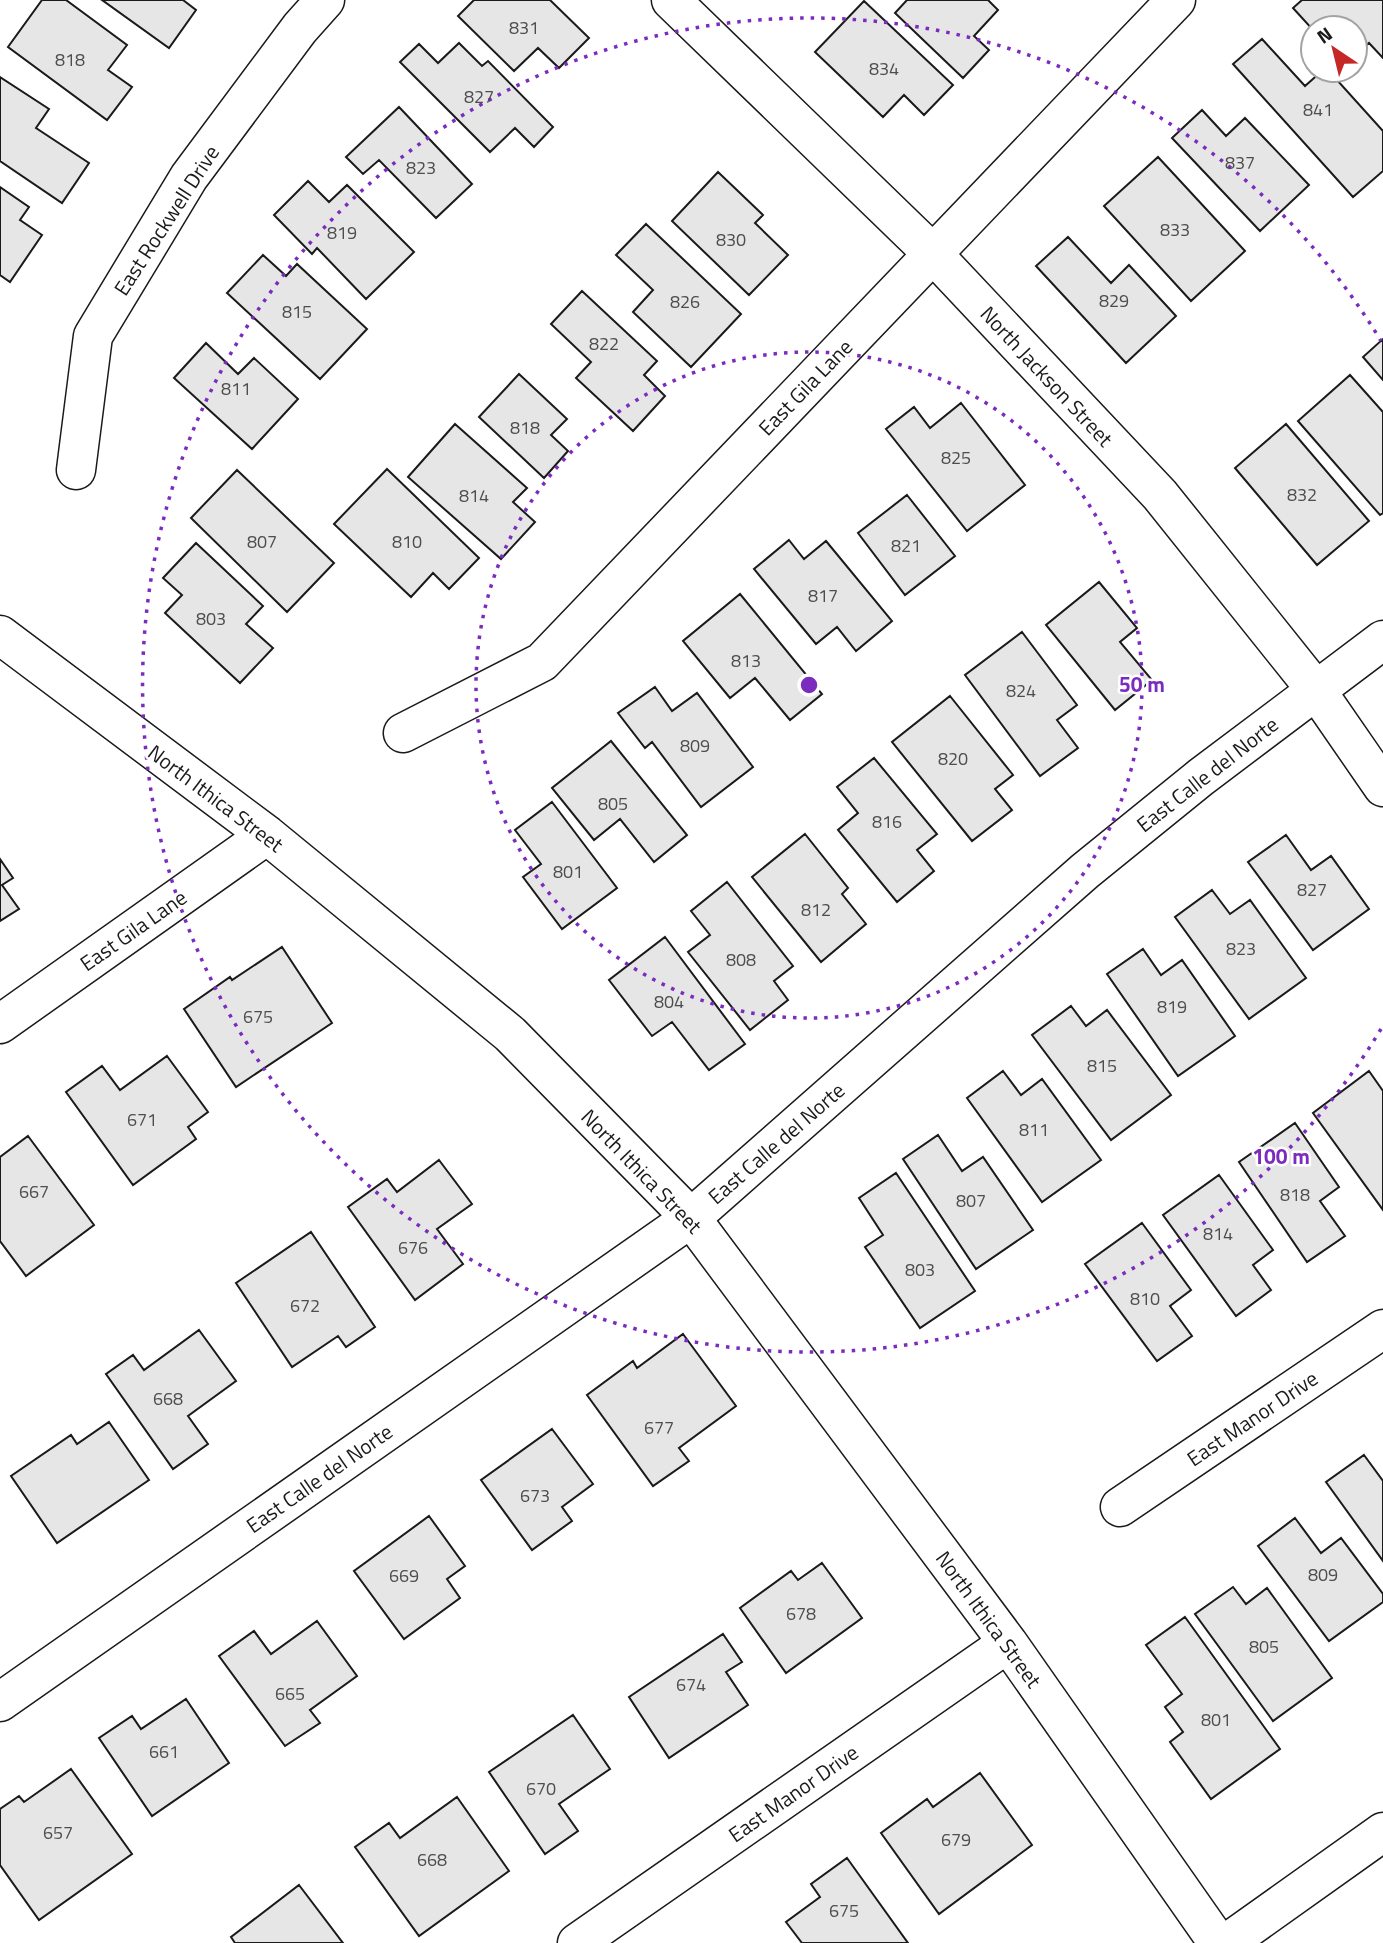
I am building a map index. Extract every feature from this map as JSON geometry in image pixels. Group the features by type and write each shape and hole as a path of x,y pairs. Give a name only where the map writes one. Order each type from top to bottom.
{"street":[{"name":"East Rockwell Drive","path":"76,470 93,336 189,177 300,28 325,0"},
{"name":"North Jackson Street","path":"671,0 932,253 1160,495 1316,690 1383,788"},
{"name":"East Gila Lane","path":"403,733 542,662 1176,0"},
{"name":"North Ithica Street","path":"0,635 267,835 510,1034 691,1218 1008,1643 1218,1943"},
{"name":"East Calle del Norte","path":"0,1702 691,1218 1085,871 1201,777 1383,640"},
{"name":"East Gila Lane","path":"0,1024 267,835"},
{"name":"East Manor Drive","path":"1120,1507 1383,1329"},
{"name":"East Manor Drive","path":"577,1943 1008,1643"},
{"path":"1227,1943 1383,1832"}],"building":[{"path":"42,0 66,0 127,45 108,70 132,87 107,120 8,47"},
{"path":"102,0 183,0 196,10 169,48"},
{"path":"474,0 550,0 589,38 559,68 538,48 514,71 458,16"},
{"path":"907,0 988,0 998,10 974,36 989,50 963,78 895,13"},
{"path":"1302,0 1383,0 1383,58 1369,43 1369,14 1299,15 1293,8"},
{"path":"864,1 953,85 924,115 904,95 883,117 815,52"},
{"path":"1262,39 1299,79 1299,84 1341,84 1383,131 1383,171 1353,197 1233,64"},
{"path":"459,43 482,66 488,61 553,127 534,147 515,128 490,152 400,62 419,44 438,63"},
{"path":"0,77 49,109 36,128 89,163 62,203 0,161"},
{"path":"399,107 472,184 436,218 379,160 363,174 346,157"},
{"path":"1202,110 1226,136 1245,118 1309,185 1260,231 1172,138"},
{"path":"1158,157 1245,251 1191,301 1104,206"},
{"path":"718,172 763,215 755,223 788,255 749,295 672,221"},
{"path":"308,181 329,202 347,185 414,252 366,299 317,248 312,254 274,215"},
{"path":"0,187 29,207 20,220 42,235 10,282 0,275"},
{"path":"646,224 741,314 691,367 633,312 653,290 616,255"},
{"path":"1068,237 1111,283 1129,265 1176,316 1126,363 1036,266"},
{"path":"263,255 286,276 297,264 367,329 320,379 227,293"},
{"path":"582,291 657,361 644,375 665,396 633,431 576,378 591,362 551,324"},
{"path":"1383,339 1383,380 1363,357"},
{"path":"206,343 238,374 254,358 298,399 252,449 174,378"},
{"path":"519,374 567,419 551,435 568,451 544,478 479,417"},
{"path":"1350,375 1383,412 1383,513 1380,515 1298,421"},
{"path":"961,403 1025,485 967,531 886,429 914,407 930,428"},
{"path":"455,424 527,488 513,502 535,522 501,559 408,477"},
{"path":"1286,424 1369,521 1317,565 1235,468"},
{"path":"387,469 479,558 449,589 433,573 411,597 334,524"},
{"path":"237,470 334,563 287,612 191,518"},
{"path":"907,495 955,556 905,595 858,533"},
{"path":"789,540 804,559 826,541 892,621 856,651 837,627 816,644 754,569"},
{"path":"196,543 263,606 246,624 273,648 240,683 165,613 182,595 163,578"},
{"path":"1099,582 1137,628 1120,642 1152,680 1115,710 1046,625"},
{"path":"740,594 822,694 790,720 755,678 730,698 683,641"},
{"path":"1022,632 1077,705 1057,720 1078,748 1040,776 965,675"},
{"path":"655,687 672,711 697,693 753,767 701,807 652,742 645,748 618,713"},
{"path":"950,696 1013,775 995,789 1012,810 972,841 892,742"},
{"path":"611,741 687,835 654,862 620,819 594,840 552,788"},
{"path":"874,758 937,834 917,850 934,871 897,902 838,830 858,813 837,787"},
{"path":"552,802 617,888 562,929 523,877 541,864 515,830"},
{"path":"805,834 848,888 842,894 866,924 821,962 752,877"},
{"path":"1286,835 1311,870 1331,856 1369,909 1313,950 1248,862"},
{"path":"0,859 13,878 2,885 19,909 0,921"},
{"path":"727,882 793,966 774,981 788,1000 750,1030 688,952 710,935 691,911"},
{"path":"1212,890 1230,914 1250,900 1306,978 1249,1019 1175,917"},
{"path":"665,937 745,1044 709,1070 672,1022 652,1036 609,980"},
{"path":"282,947 332,1023 236,1087 184,1009 230,977 232,980"},
{"path":"1143,949 1161,975 1182,960 1235,1036 1178,1076 1107,974"},
{"path":"1071,1006 1086,1026 1107,1010 1171,1095 1111,1140 1032,1035"},
{"path":"167,1056 208,1112 188,1127 196,1139 133,1185 66,1092 102,1066 120,1090"},
{"path":"1003,1071 1021,1095 1042,1079 1101,1160 1042,1202 967,1098"},
{"path":"1369,1071 1383,1091 1383,1210 1313,1113"},
{"path":"1295,1123 1339,1187 1320,1201 1345,1236 1307,1262 1239,1162"},
{"path":"938,1135 962,1171 983,1157 1033,1230 976,1269 903,1159"},
{"path":"28,1136 94,1225 26,1276 0,1241 0,1157"},
{"path":"439,1160 472,1204 437,1229 463,1264 415,1300 348,1207 387,1179 397,1192"},
{"path":"896,1173 975,1291 920,1328 865,1247 883,1235 859,1198"},
{"path":"1219,1175 1273,1250 1253,1265 1271,1290 1236,1316 1163,1215"},
{"path":"1142,1223 1191,1290 1170,1306 1192,1336 1157,1361 1085,1264"},
{"path":"311,1232 375,1327 346,1347 338,1336 292,1367 236,1283"},
{"path":"199,1330 236,1381 188,1416 208,1444 173,1469 106,1374 133,1355 144,1370"},
{"path":"683,1334 736,1406 679,1448 689,1461 653,1486 587,1395 633,1361 637,1368"},
{"path":"109,1422 149,1480 57,1543 11,1476 71,1435 77,1444"},
{"path":"552,1429 593,1484 562,1507 572,1521 532,1550 481,1480"},
{"path":"1364,1455 1383,1481 1383,1561 1326,1482"},
{"path":"429,1516 465,1566 447,1579 460,1598 404,1639 354,1571"},
{"path":"1295,1518 1321,1553 1341,1538 1383,1594 1383,1602 1329,1641 1258,1546"},
{"path":"822,1563 862,1618 786,1673 740,1608 791,1571 798,1580"},
{"path":"1233,1587 1246,1604 1267,1588 1332,1678 1273,1721 1195,1614"},
{"path":"1185,1617 1280,1749 1211,1799 1170,1742 1183,1732 1165,1707 1182,1694 1146,1645"},
{"path":"317,1621 357,1676 310,1710 320,1723 285,1746 219,1656 254,1631 271,1654"},
{"path":"723,1634 742,1662 726,1672 748,1705 669,1758 629,1697"},
{"path":"186,1699 229,1763 152,1816 99,1738 132,1716 141,1729"},
{"path":"573,1715 610,1769 559,1804 578,1831 545,1854 489,1772"},
{"path":"71,1769 132,1854 39,1920 0,1865 0,1809 19,1796 24,1802"},
{"path":"980,1773 1032,1845 939,1914 881,1833 927,1799 933,1807"},
{"path":"457,1797 509,1871 419,1936 355,1847 389,1823 400,1838"},
{"path":"847,1858 908,1943 802,1943 786,1922 820,1897 811,1884"},
{"path":"299,1885 343,1943 235,1943 231,1937"}]}
